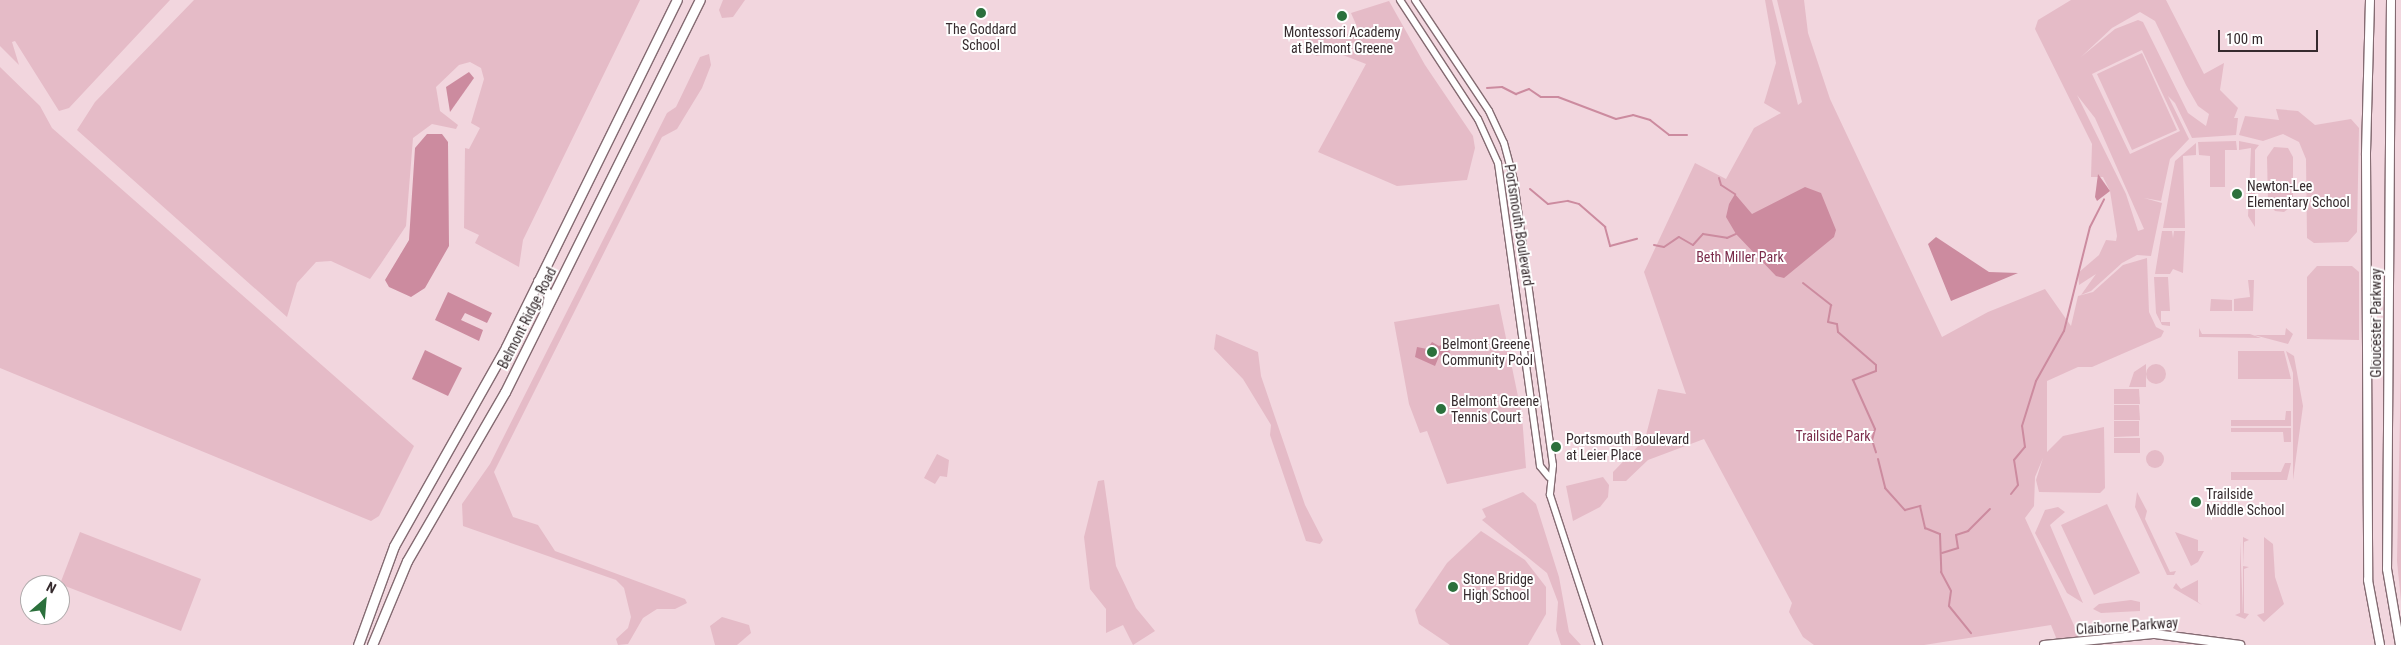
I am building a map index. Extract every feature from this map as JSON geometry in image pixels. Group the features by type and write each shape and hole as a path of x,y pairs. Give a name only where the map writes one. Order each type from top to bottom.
{"main road":[{"name":"Belmont Ridge Road","path":"358,645 394,546 468,418 677,0"},
{"name":"Belmont Ridge Road","path":"372,645 407,561 475,448 546,312 700,0"},
{"name":"Gloucester Parkway","path":"2370,0 2366,155 2368,580 2380,645"},
{"name":"Gloucester Parkway","path":"2391,0 2387,569 2400,645"},
{"path":"538,281 549,295 546,312"},
{"name":"Claiborne Parkway","path":"2044,645 2155,634 2240,645"}],"street":[{"name":"Portsmouth Boulevard","path":"1400,0 1478,118 1498,163 1540,466 1549,477"},
{"name":"Portsmouth Boulevard","path":"1415,0 1489,111 1506,150 1552,457 1549,477 1559,530 1599,645"}],"green space":[{"path":"0,0 170,0 69,108 59,111 15,41 12,42 19,65 0,46"},
{"path":"194,0 640,0 523,240 519,267 475,243 479,235 464,228 465,148 469,149 480,128 471,123 484,79 481,68 470,62 459,65 436,87 440,111 458,125 456,129 432,124 413,138 406,226 370,279 331,261 316,262 297,283 287,317 77,130 95,102"},
{"path":"723,0 745,0 733,17 722,18 719,10"},
{"path":"1765,0 1772,0 1798,105 1802,102 1777,0 1804,0 1808,33 1830,99 1942,337 1988,312 2045,289 2071,326 2078,296 2093,292 2123,265 2147,258 2149,312 2156,327 2164,331 2161,337 2092,367 2078,367 2047,381 2047,452 2063,436 2104,427 2105,488 2100,493 2039,492 2036,480 2043,458 2035,477 2034,506 2025,518 2083,645 2059,645 2051,625 1924,645 1814,645 1803,637 1789,612 1792,603 1704,439 1648,460 1626,481 1613,481 1613,472 1645,439 1658,389 1686,394 1644,272 1695,163 1726,179 1754,128 1781,113 1764,103 1776,63"},
{"path":"2071,0 2166,0 2204,74 2224,63 2220,90 2238,108 2234,118 2238,118 2236,135 2192,138 2175,103 2168,96 2189,139 2170,159 2161,201 2144,198 2162,203 2151,256 2137,255 2122,263 2091,291 2081,295 2096,274 2079,285 2078,273 2099,255 2106,240 2116,241 2117,236 2110,191 2103,177 2091,177 2092,144 2035,29 2038,20","holes":["2140,12 2155,21 2198,106 2209,114 2206,126 2188,113 2143,22 2138,20 2115,29 2081,57 2112,28","2142,50 2180,131 2130,154 2092,74","2077,95 2095,118 2144,229 2138,231 2126,194"]},
{"path":"1389,1 1425,65 1473,136 1475,148 1467,180 1397,186 1318,152 1366,64 1335,52 1316,56 1307,42 1315,31 1341,37 1358,29 1351,13"},
{"path":"2142,53 2177,130 2132,150 2097,74"},
{"path":"709,54 711,65 702,88 677,129 662,137 494,472 513,517 538,525 555,551 685,599 687,603 675,609 657,609 643,618 628,644 618,645 616,639 628,628 631,617 624,588 616,580 463,526 462,504 490,464 667,113 676,107 700,57"},
{"path":"0,67 40,106 52,128 414,446 379,516 371,521 0,368"},
{"path":"2276,109 2298,111 2315,125 2351,119 2359,128 2357,232 2348,242 2314,243 2307,238 2306,159 2299,142 2283,134 2263,141 2239,135 2245,116 2279,120"},
{"path":"2236,141 2237,150 2225,150 2225,187 2210,187 2210,156 2199,155 2198,142"},
{"path":"2239,141 2259,145 2255,150 2255,227 2248,216 2251,148 2239,150"},
{"path":"2196,143 2196,155 2183,156 2185,228 2163,228 2175,161"},
{"path":"2274,147 2288,148 2293,157 2293,205 2284,212 2275,211 2268,203 2267,157"},
{"path":"2162,231 2172,231 2173,238 2174,231 2185,231 2183,273 2173,269 2170,274 2155,274"},
{"path":"2317,266 2352,266 2359,272 2359,340 2307,339 2307,277"},
{"path":"2154,277 2168,277 2170,311 2161,311 2161,322 2170,322 2170,326 2162,325 2156,313"},
{"path":"2248,280 2254,280 2253,311 2234,311 2234,299 2250,297"},
{"path":"2211,299 2232,300 2232,311 2210,311"},
{"path":"1499,304 1522,416 1526,468 1447,484 1427,431 1420,433 1409,404 1394,322"},
{"path":"2199,328 2202,334 2250,334 2261,338 2199,337"},
{"path":"2286,328 2293,334 2288,344 2254,335 2285,335"},
{"path":"1216,334 1258,352 1261,376 1305,505 1323,540 1320,544 1306,541 1270,435 1271,425 1243,379 1214,349"},
{"path":"2238,351 2284,351 2291,379 2238,379"},
{"path":"2286,351 2294,356 2303,406 2293,480 2293,373"},
{"path":"2146,364 2146,387 2129,387 2134,372"},
{"path":"2152,364 2160,364 2166,370 2166,378 2160,384 2152,384 2146,378 2146,370"},
{"path":"2401,367 2401,601 2397,561"},
{"path":"2114,389 2139,389 2140,404 2114,404"},
{"path":"2114,405 2139,405 2140,420 2114,420"},
{"path":"2286,411 2291,411 2291,426 2231,426 2231,420 2285,420"},
{"path":"2114,421 2139,421 2139,436 2114,437"},
{"path":"2231,428 2291,428 2291,442 2284,442 2283,432 2231,432"},
{"path":"2114,438 2140,438 2140,453 2114,453"},
{"path":"2155,450 2161,453 2164,459 2161,465 2155,468 2149,465 2146,459 2149,453"},
{"path":"937,454 949,460 947,477 940,476 935,484 924,478"},
{"path":"2285,463 2291,463 2287,480 2231,480 2231,472 2281,472"},
{"path":"1603,477 1609,485 1608,497 1600,507 1573,521 1566,486"},
{"path":"1104,480 1116,566 1136,608 1155,631 1133,645 1123,625 1106,633 1106,609 1090,589 1084,537 1098,481"},
{"path":"1523,492 1536,504 1559,577 1569,632 1581,645 1561,645 1556,630 1558,602 1547,573 1482,520 1486,517 1482,509"},
{"path":"2137,492 2147,511 2145,519 2170,572 2176,571 2174,575 2167,575 2135,507"},
{"path":"2107,504 2140,573 2094,595 2061,525"},
{"path":"2058,507 2065,512 2050,525 2083,603 2067,593 2035,533 2045,510"},
{"path":"1481,531 1525,560 1546,587 1546,614 1528,645 1450,645 1419,624 1415,610 1447,563"},
{"path":"80,532 201,579 181,631 70,588 70,575 63,575"},
{"path":"2175,532 2198,540 2198,551 2204,551 2198,562 2191,566"},
{"path":"2243,537 2249,540 2244,542 2243,566"},
{"path":"2264,537 2273,544 2275,577 2284,604 2264,622 2257,615 2264,613"},
{"path":"2240,541 2243,613 2243,566 2249,567 2244,569 2244,613 2249,614 2245,619 2235,615 2240,613"},
{"path":"2198,580 2198,602 2202,605 2173,588 2176,583 2181,589"},
{"path":"2131,600 2140,602 2140,611 2101,613 2093,609 2099,604"},
{"path":"722,617 749,625 751,633 737,645 715,645 710,626"}],"shaded area":[{"path":"469,72 474,78 450,112 446,87"},
{"path":"427,134 442,134 448,142 449,246 425,288 411,297 389,287 385,280 409,240 415,148"},
{"path":"2098,174 2110,191 2097,201 2095,197"},
{"path":"1805,187 1821,193 1836,230 1834,237 1784,278 1776,276 1736,234 1726,217 1729,204 1735,194 1752,214"},
{"path":"1936,237 1989,272 2018,273 1951,301 1928,244"},
{"path":"448,292 492,313 487,323 465,313 461,320 483,330 479,341 435,320"},
{"name":"Belmont Greene Community Pool","path":"1432,342 1439,346 1448,342 1451,361 1442,362 1440,354 1435,366 1415,357 1417,347 1427,349"},
{"path":"425,350 462,368 448,396 412,379"}],"waterway":[{"path":"1487,88 1502,87 1516,94 1529,89 1541,97 1558,97 1616,119 1633,115 1650,120 1669,135 1687,135"},
{"path":"1719,178 1721,185 1735,194"},
{"path":"1530,189 1548,204 1568,201 1579,204 1605,227 1610,246 1637,239"},
{"path":"2011,494 2018,485 2014,460 2025,447 2022,426 2036,381 2064,331 2090,227 2104,199"},
{"path":"1654,245 1664,247 1679,237 1693,245 1703,234 1727,238 1736,234"},
{"path":"1803,283 1831,305 1828,322 1837,324 1838,332 1876,365 1876,371 1853,380 1875,429 1872,440 1876,452"},
{"path":"1878,459 1885,488 1905,510 1920,506 1925,528 1940,534 1941,572 1951,591 1949,606 1971,633"},
{"path":"1942,553 1958,548 1956,535 1968,531 1990,509"}],"place":[{"name":"The Goddard School","path":"981,13"},
{"name":"Montessori Academy at Belmont Greene","path":"1342,16"},
{"name":"Newton-Lee Elementary School","path":"2237,194"},
{"name":"Belmont Greene Community Pool","path":"1432,352"},
{"name":"Belmont Greene Tennis Court","path":"1441,409"},
{"name":"Portsmouth Boulevard at Leier Place","path":"1556,447"},
{"name":"Trailside Middle School","path":"2196,502"},
{"name":"Stone Bridge High School","path":"1453,587"}],"park label":[{"name":"Beth Miller Park","path":"1740,257"},
{"name":"Trailside Park","path":"1833,436"}]}
